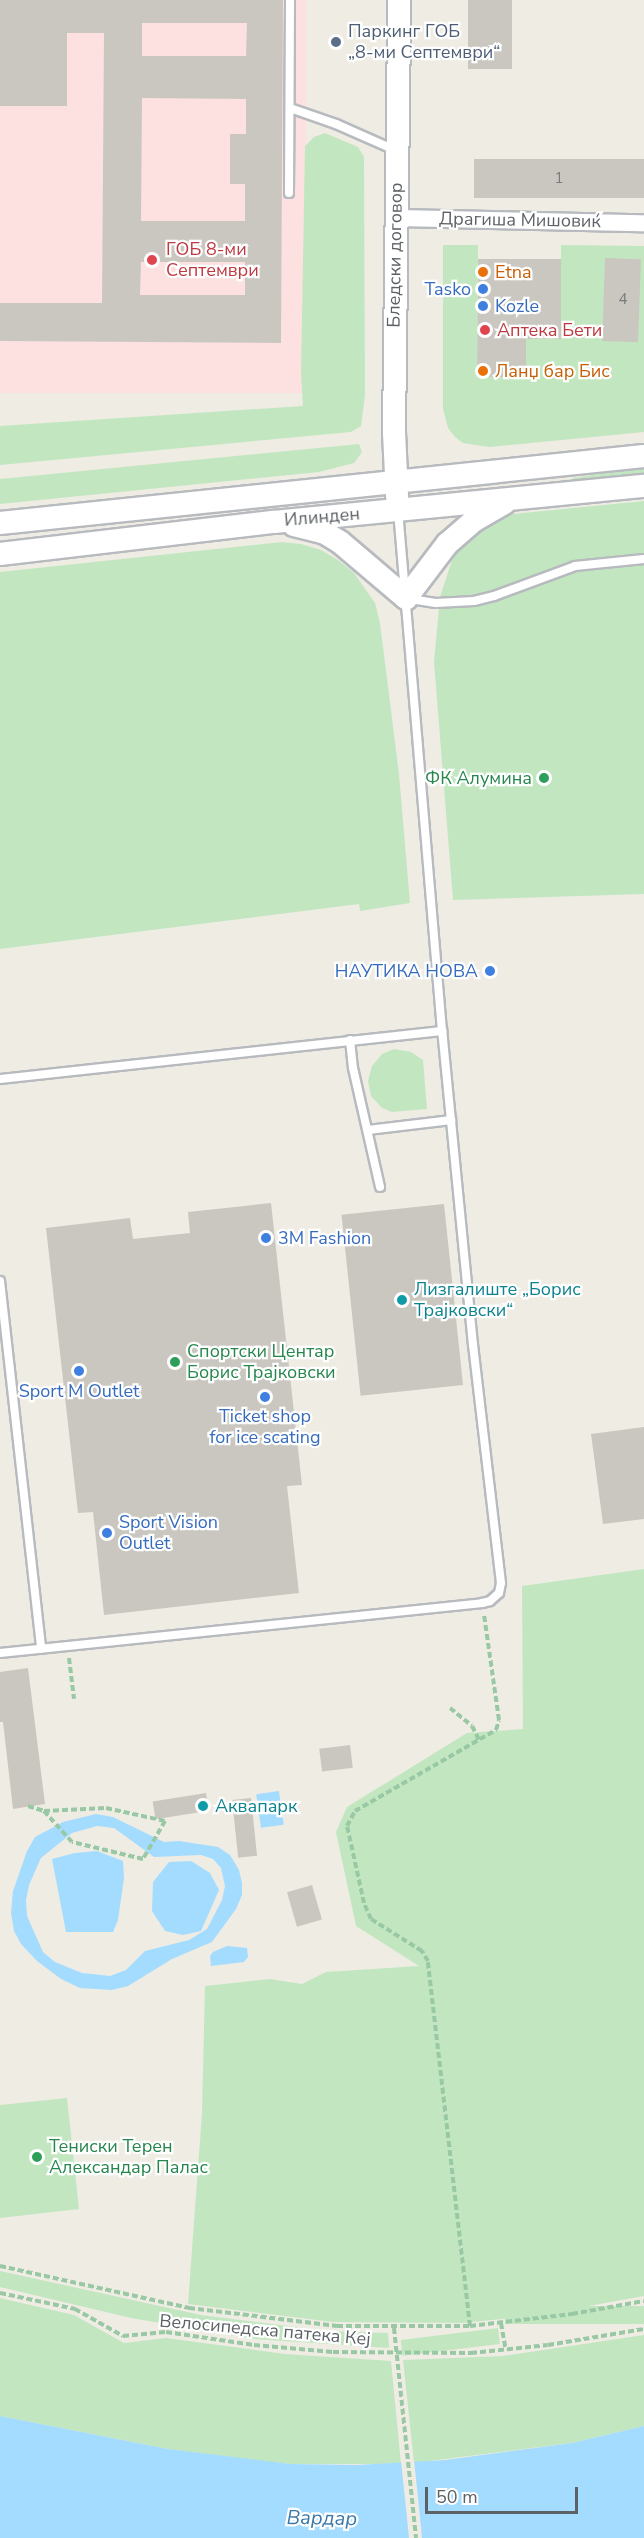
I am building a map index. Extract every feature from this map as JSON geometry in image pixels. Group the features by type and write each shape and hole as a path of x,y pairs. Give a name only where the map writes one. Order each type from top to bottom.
{"street":[{"name":"Бледски договор","path":"398,510 393,433 399,0"},
{"name":"Драгиша Мишовиќ","path":"395,218 644,223"},
{"name":"Илинден","path":"0,523 644,456"},
{"name":"Илинден","path":"0,555 274,522 644,486"},
{"path":"274,522 302,526 340,542 367,562 406,598 422,581 436,557 460,532 494,507 518,498"}],"lane":[{"path":"289,193 290,0"},
{"path":"290,108 336,124 396,151"},
{"path":"0,1653 482,1603 496,1598 501,1583 473,1345 442,1031 398,510"},
{"path":"406,598 436,603 474,601 494,596 575,566 644,559"},
{"path":"0,1079 442,1031"},
{"path":"350,1040 380,1187"},
{"path":"368,1130 451,1120"},
{"path":"0,1281 4,1379 41,1649"}],"path":[{"path":"470,2326 428,1961 422,1951 371,1919 364,1903 347,1826 355,1811 496,1730 499,1720 482,1603"},
{"path":"68,1646 74,1699"},
{"path":"450,1708 472,1726 479,1740"},
{"path":"28,1806 44,1811 106,1808 165,1821 143,1859 72,1842 44,1811"},
{"path":"0,2266 189,2308 311,2324 394,2328 470,2326 644,2301"},
{"name":"Велосипедска патека Кеј","path":"0,2293 75,2309 90,2315 123,2336 166,2332 288,2349 397,2354 506,2350 644,2329"},
{"path":"501,2323 506,2350"},
{"path":"394,2328 416,2538"}],"shaded area":[{"name":"ГОБ 8-ми Септември","path":"0,0 306,0 306,393 0,393"}],"green space":[{"path":"325,133 358,147 364,157 365,395 361,426 351,432 0,465 0,426 303,406 301,374 305,146 314,137"},
{"path":"443,245 478,245 477,376 526,377 526,339 561,339 561,245 644,246 644,432 489,447 463,443 455,437 448,428 443,409"},
{"path":"359,444 362,452 354,463 319,472 0,504 0,479"},
{"path":"644,467 644,475 574,483 573,478"},
{"name":"ФК Алумина","path":"644,501 644,894 453,900 434,662 440,597 452,560 467,540 503,515"},
{"path":"282,542 301,544 321,550 338,560 354,573 375,603 380,623 399,774 410,903 360,911 359,904 0,949 0,572"},
{"path":"394,1049 411,1052 423,1060 427,1109 392,1112 382,1108 371,1096 368,1081 372,1066 382,1054"},
{"path":"644,1569 644,2296 533,2316 462,2323 333,2322 188,2304 202,2113 205,1986 270,1979 302,1984 326,1972 419,1966 356,1926 336,1832 347,1807 467,1733 523,1729 522,1586"},
{"name":"Тениски Терен Александар Палас","path":"67,2098 79,2209 0,2218 0,2105"},
{"path":"0,2271 201,2315 329,2331 388,2333 389,2348 254,2339 131,2318 0,2287"},
{"path":"0,2298 74,2315 124,2343 166,2338 285,2354 391,2361 401,2464 291,2464 252,2460 168,2449 0,2416"},
{"path":"505,2306 644,2306 644,2324 505,2324"},
{"path":"498,2328 500,2344 403,2356 401,2340"},
{"path":"644,2335 644,2426 572,2443 414,2463 403,2360 503,2356"}],"water":[{"path":"279,1791 284,1825 261,1828 256,1794"},
{"path":"96,1814 113,1817 164,1842 179,1841 218,1847 230,1855 239,1870 242,1895 236,1909 212,1942 172,1959 128,1986 112,1990 80,1988 61,1979 37,1961 21,1944 14,1931 11,1913 13,1891 27,1851 35,1837 63,1822","holes":["97,1826 114,1828 154,1857 201,1855 213,1859 221,1868 225,1886 222,1900 207,1929 189,1940 145,1951 126,1970 110,1976 82,1973 55,1962 43,1952 27,1916 26,1900 29,1885 41,1858 72,1833"]},
{"path":"97,1851 123,1861 124,1878 118,1920 113,1932 66,1932 52,1859 75,1853"},
{"path":"191,1861 210,1873 219,1890 201,1931 183,1935 165,1931 152,1911 153,1882 169,1862"},
{"path":"227,1946 247,1948 248,1957 244,1962 211,1966 210,1956 213,1952"},
{"name":"Вардар","path":"0,2416 168,2449 291,2464 357,2465 445,2460 572,2443 644,2426 644,2538 0,2538"}],"pier":[{"path":"414,2460 422,2538 409,2538 401,2461"}],"building":[{"path":"0,0 283,0 281,343 0,341 0,303 102,303 104,33 67,33 67,106 0,106","holes":["142,23 247,23 246,56 142,56","142,98 246,99 246,134 230,134 230,184 245,184 245,221 141,221","141,262 245,262 245,295 140,295"]},
{"path":"468,0 512,0 512,69 468,69"},
{"path":"474,159 644,159 644,198 474,198"},
{"path":"605,258 641,259 638,342 602,341"},
{"path":"478,259 561,259 561,339 526,339 526,377 477,377"},
{"name":"Спортски Центар Борис Трајковски","path":"271,1203 302,1485 287,1486 299,1593 104,1615 93,1512 78,1513 46,1228 130,1218 133,1239 190,1233 188,1212"},
{"name":"Лизгалиште „Борис Трајковски“","path":"444,1204 463,1385 361,1396 342,1215"},
{"path":"644,1427 644,1519 603,1524 591,1434"},
{"path":"28,1668 45,1804 13,1809 3,1722 0,1722 0,1672"},
{"path":"350,1745 353,1768 322,1772 319,1749"},
{"path":"206,1793 209,1811 155,1819 153,1801"},
{"path":"251,1798 257,1856 238,1858 232,1800"},
{"path":"312,1885 322,1920 297,1927 287,1892"}],"place":[{"name":"Паркинг ГОБ „8-ми Септември“","path":"336,42"},
{"name":"ГОБ 8-ми Септември","path":"152,260"},
{"name":"Etna","path":"483,272"},
{"name":"Tasko","path":"483,289"},
{"name":"Kozle","path":"483,306"},
{"name":"Аптека Бети","path":"485,330"},
{"name":"Ланџ бар Бис","path":"483,371"},
{"name":"ФК Алумина","path":"544,778"},
{"name":"НАУТИКА НОВА","path":"490,971"},
{"name":"3M Fashion","path":"266,1238"},
{"name":"Лизгалиште „Борис Трајковски“","path":"402,1300"},
{"name":"Спортски Центар Борис Трајковски","path":"175,1362"},
{"name":"Sport M Outlet","path":"79,1371"},
{"name":"Ticket shop for ice scating","path":"265,1397"},
{"name":"Sport Vision Outlet","path":"107,1533"},
{"name":"Аквапарк","path":"203,1806"},
{"name":"Тениски Терен Александар Палас","path":"37,2157"}]}
